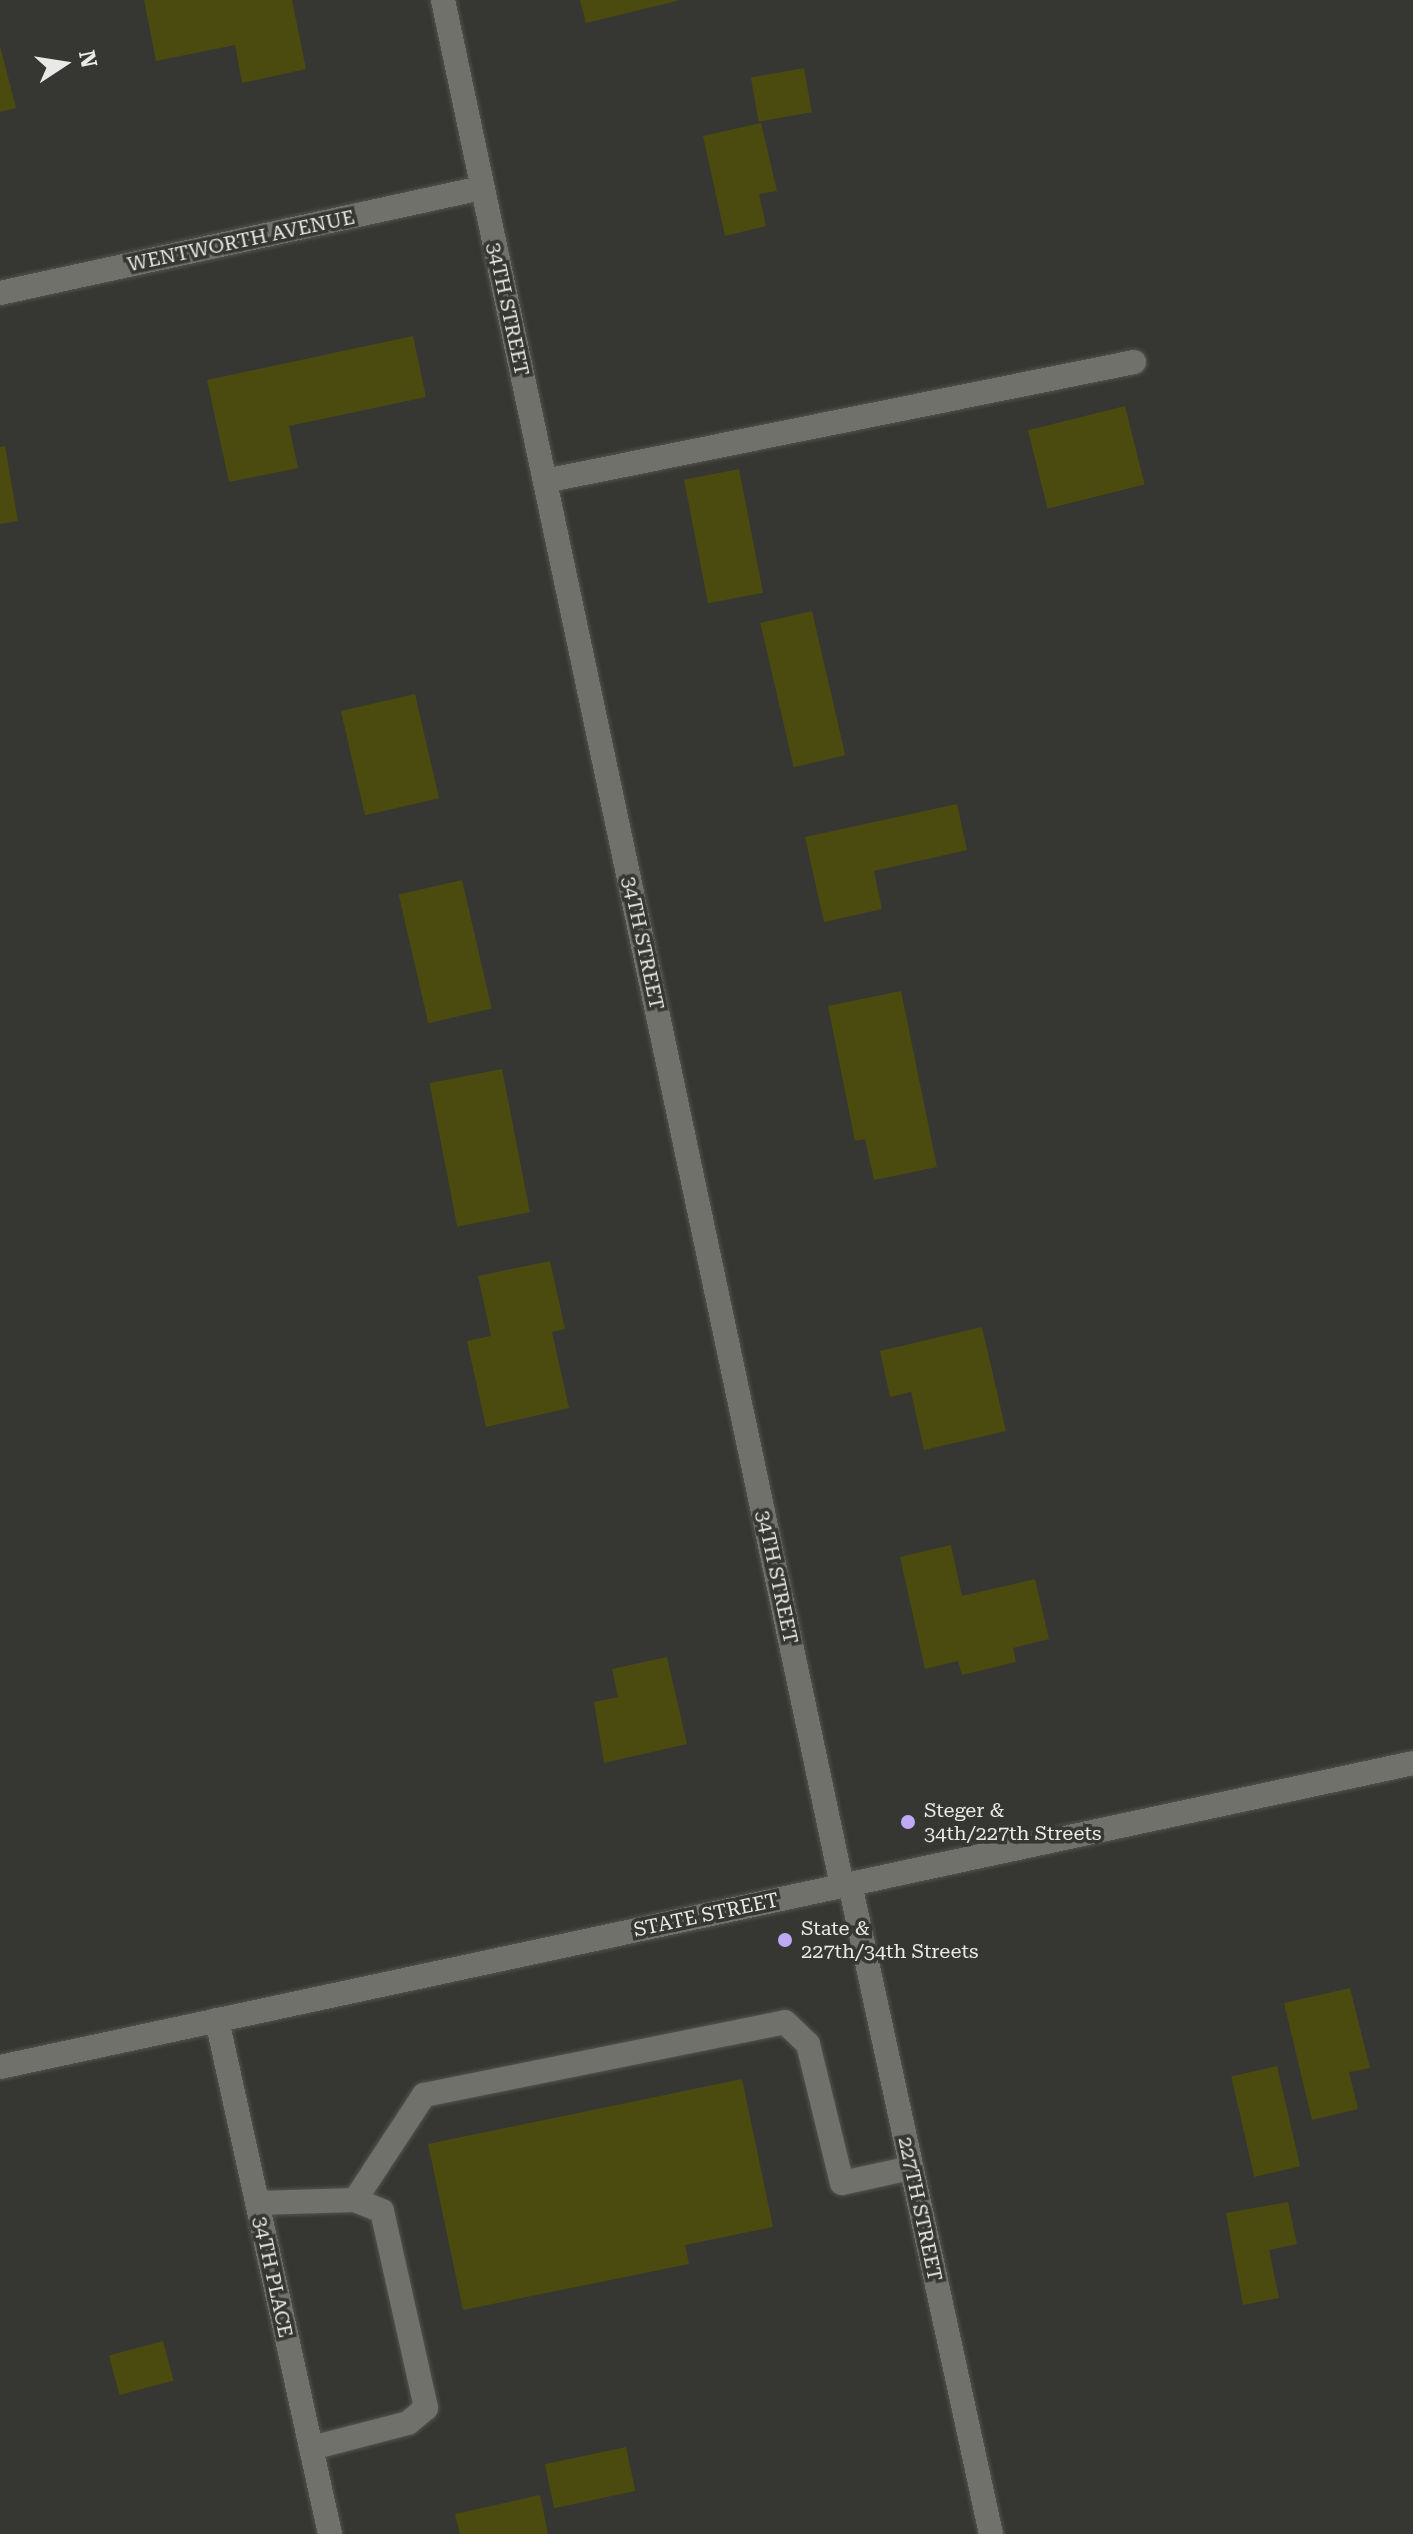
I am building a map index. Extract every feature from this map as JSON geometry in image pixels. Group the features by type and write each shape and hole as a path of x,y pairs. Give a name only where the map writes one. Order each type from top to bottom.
{"street":[{"name":"34TH STREET","path":"443,0 846,1885"},
{"name":"WENTWORTH AVENUE","path":"0,293 483,188"},
{"path":"545,481 1134,362"},
{"name":"STATE STREET","path":"0,2067 1413,1763"},
{"name":"227TH STREET","path":"846,1885 991,2534"},
{"name":"34TH PLACE","path":"217,2020 330,2534"},
{"path":"355,2200 424,2095 785,2022 808,2044 842,2183 911,2168"},
{"path":"257,2203 355,2200 382,2211 426,2408 408,2423 311,2448"}],"building":[{"path":"144,0 292,0 306,69 242,83 235,45 156,61"},
{"path":"580,0 677,0 677,1 586,23"},
{"path":"0,46 16,108 0,112"},
{"path":"804,68 812,112 759,122 751,77"},
{"path":"761,123 777,191 759,194 766,226 725,236 703,136"},
{"path":"413,336 426,397 289,426 298,468 229,482 207,380"},
{"path":"1125,406 1145,485 1048,509 1028,430"},
{"path":"5,446 18,521 0,524 0,447"},
{"path":"739,469 763,593 708,603 684,480"},
{"path":"812,611 845,755 794,767 760,623"},
{"path":"415,694 439,798 365,815 341,711"},
{"path":"957,804 967,850 874,871 882,909 824,922 805,837"},
{"path":"462,880 492,1009 428,1023 399,895"},
{"path":"901,991 937,1167 874,1180 865,1139 855,1141 828,1006"},
{"path":"502,1069 530,1212 457,1226 429,1083"},
{"path":"550,1261 565,1329 552,1332 569,1408 486,1427 467,1341 491,1336 478,1276"},
{"path":"982,1327 1006,1431 924,1450 911,1392 890,1397 880,1351"},
{"path":"951,1545 962,1596 1035,1579 1049,1639 1013,1648 1016,1662 962,1675 958,1661 925,1669 900,1557"},
{"path":"667,1657 687,1744 604,1763 594,1702 618,1697 612,1669"},
{"path":"1350,1988 1370,2068 1349,2072 1358,2109 1312,2120 1284,2003"},
{"path":"1277,2066 1300,2166 1254,2177 1231,2077"},
{"path":"742,2079 773,2227 685,2245 689,2264 463,2310 428,2144"},
{"path":"1288,2202 1297,2244 1269,2250 1279,2298 1243,2305 1226,2213"},
{"path":"163,2341 174,2381 120,2395 109,2355"},
{"path":"626,2447 635,2491 554,2508 545,2464"},
{"path":"540,2495 548,2534 460,2534 455,2514"}],"place":[{"name":"Steger & 34th/227th Streets","path":"908,1822"},
{"name":"State & 227th/34th Streets","path":"785,1940"}]}
